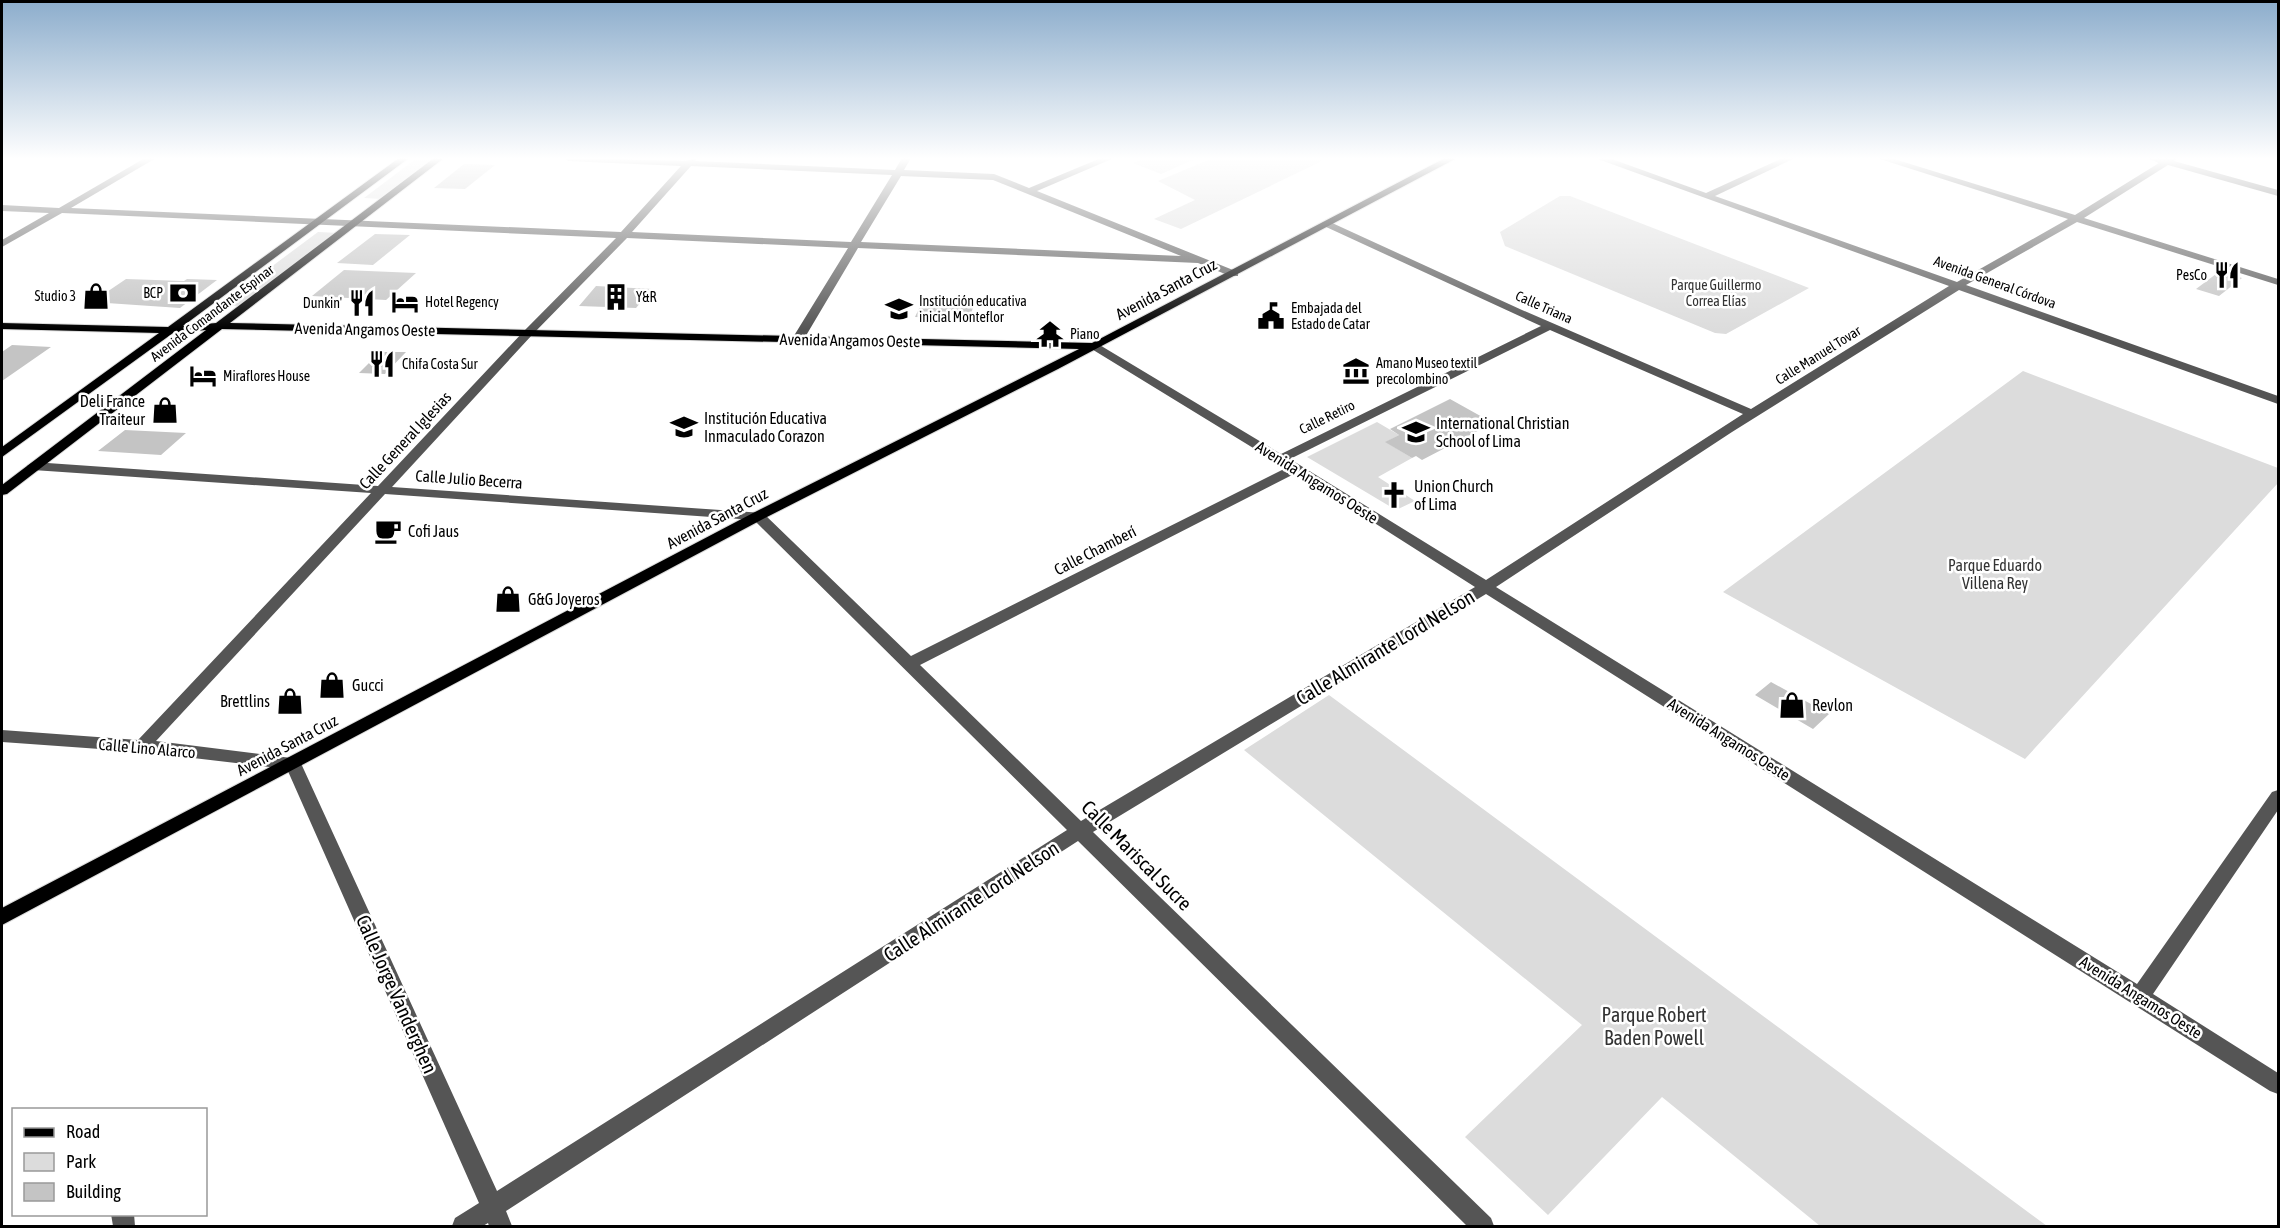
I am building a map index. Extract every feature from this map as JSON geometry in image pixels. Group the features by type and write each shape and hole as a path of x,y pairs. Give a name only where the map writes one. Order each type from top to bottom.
{"main road":[{"name":"Avenida Comandante Espinar","path":"2,453 327,215"},
{"name":"Avenida Comandante Espinar","path":"2,491 366,215"},
{"name":"Avenida Santa Cruz","path":"2,917 759,516 1234,274 1344,215"},
{"name":"Avenida Angamos Oeste","path":"2,317 182,322 220,326 1094,346"},
{"name":"Avenida Angamos Oeste","path":"2,326 171,330 220,326"}],"street":[{"path":"2,243 51,215"},
{"path":"171,215 626,233 1198,260"},
{"name":"Calle General Iglesias","path":"142,746 528,333 642,215"},
{"path":"798,339 873,215"},
{"path":"1092,215 1234,274"},
{"name":"Avenida General Córdova","path":"1762,215 2278,400"},
{"path":"2059,215 2278,282"},
{"name":"Calle Manuel Tovar","path":"1486,587 1752,414 1959,285 2081,215"},
{"name":"Calle Triana","path":"1327,224 1550,326 1752,414"},
{"path":"1159,258 1172,255 1175,250"},
{"name":"Calle Retiro","path":"1280,459 1550,326"},
{"name":"Avenida Angamos Oeste","path":"1094,346 1296,468 2278,1084"},
{"name":"Calle Julio Becerra","path":"33,466 759,516"},
{"name":"Calle Chamberí","path":"911,663 1296,468"},
{"name":"Calle Mariscal Sucre","path":"759,516 911,663 1480,1226"},
{"name":"Calle Almirante Lord Nelson","path":"463,1227 497,1217 1080,831 1486,587"},
{"name":"Calle Lino Alarco","path":"2,736 142,746 292,763"},
{"name":"Calle Jorge Vanderghen","path":"292,763 497,1217"},
{"path":"2140,996 2278,796"}],"green space":[{"path":"1162,215 1209,215 1181,229 1154,219"},
{"name":"Parque Guillermo Correa Elías","path":"1528,215 1620,215 1809,288 1726,334 1715,333 1505,246 1500,232"},
{"path":"318,232 339,233 242,306 220,305"},
{"name":"Parque Eduardo Villena Rey","path":"2023,371 2278,468 2278,483 2025,759 1723,592"},
{"path":"1377,422 1399,435 1386,442 1412,458 1378,477 1415,501 1396,510 1307,457"},
{"name":"Parque Robert Baden Powell","path":"1329,695 2047,1226 1820,1226 1662,1097 1548,1215 1465,1137 1582,1025 1244,750"}],"building":[{"path":"375,234 410,235 373,265 337,263"},
{"path":"344,270 416,273 386,300 312,296"},
{"path":"2220,271 2242,278 2219,296 2196,289"},
{"path":"126,279 217,280 180,308 92,302"},
{"name":"Y&R","path":"596,286 652,289 636,308 579,306"},
{"path":"924,298 976,299 969,319 915,317"},
{"path":"12,345 51,347 2,381 2,352"},
{"name":"Chifa Costa Sur","path":"380,352 406,352 385,374 359,373"},
{"name":"International Christian School of Lima","path":"1450,399 1493,423 1422,460 1416,456 1412,458 1385,442 1399,435 1390,429"},
{"path":"125,430 186,433 161,455 98,451"},
{"name":"Revlon","path":"1771,682 1829,714 1813,729 1755,695"}],"place":[{"name":"PesCo","path":"2227,275"},
{"name":"BCP","path":"183,293"},
{"name":"Studio 3","path":"96,296"},
{"name":"Y&R","path":"616,297"},
{"name":"Hotel Regency","path":"405,302"},
{"name":"Dunkin'","path":"362,303"},
{"name":"Institución educativa inicial Monteflor","path":"899,309"},
{"name":"Embajada del Estado de Catar","path":"1271,316"},
{"name":"Piano","path":"1050,334"},
{"name":"Chifa Costa Sur","path":"382,364"},
{"name":"Amano Museo textil precolombino","path":"1356,371"},
{"name":"Miraflores House","path":"203,376"},
{"name":"Deli France Traiteur","path":"165,410"},
{"name":"Institución Educativa Inmaculado Corazon","path":"684,427"},
{"name":"International Christian School of Lima","path":"1416,432"},
{"name":"Union Church of Lima","path":"1394,495"},
{"name":"Cofi Jaus","path":"388,531"},
{"name":"G&G Joyeros","path":"508,599"},
{"name":"Gucci","path":"332,685"},
{"name":"Brettlins","path":"290,701"},
{"name":"Revlon","path":"1792,705"}]}
